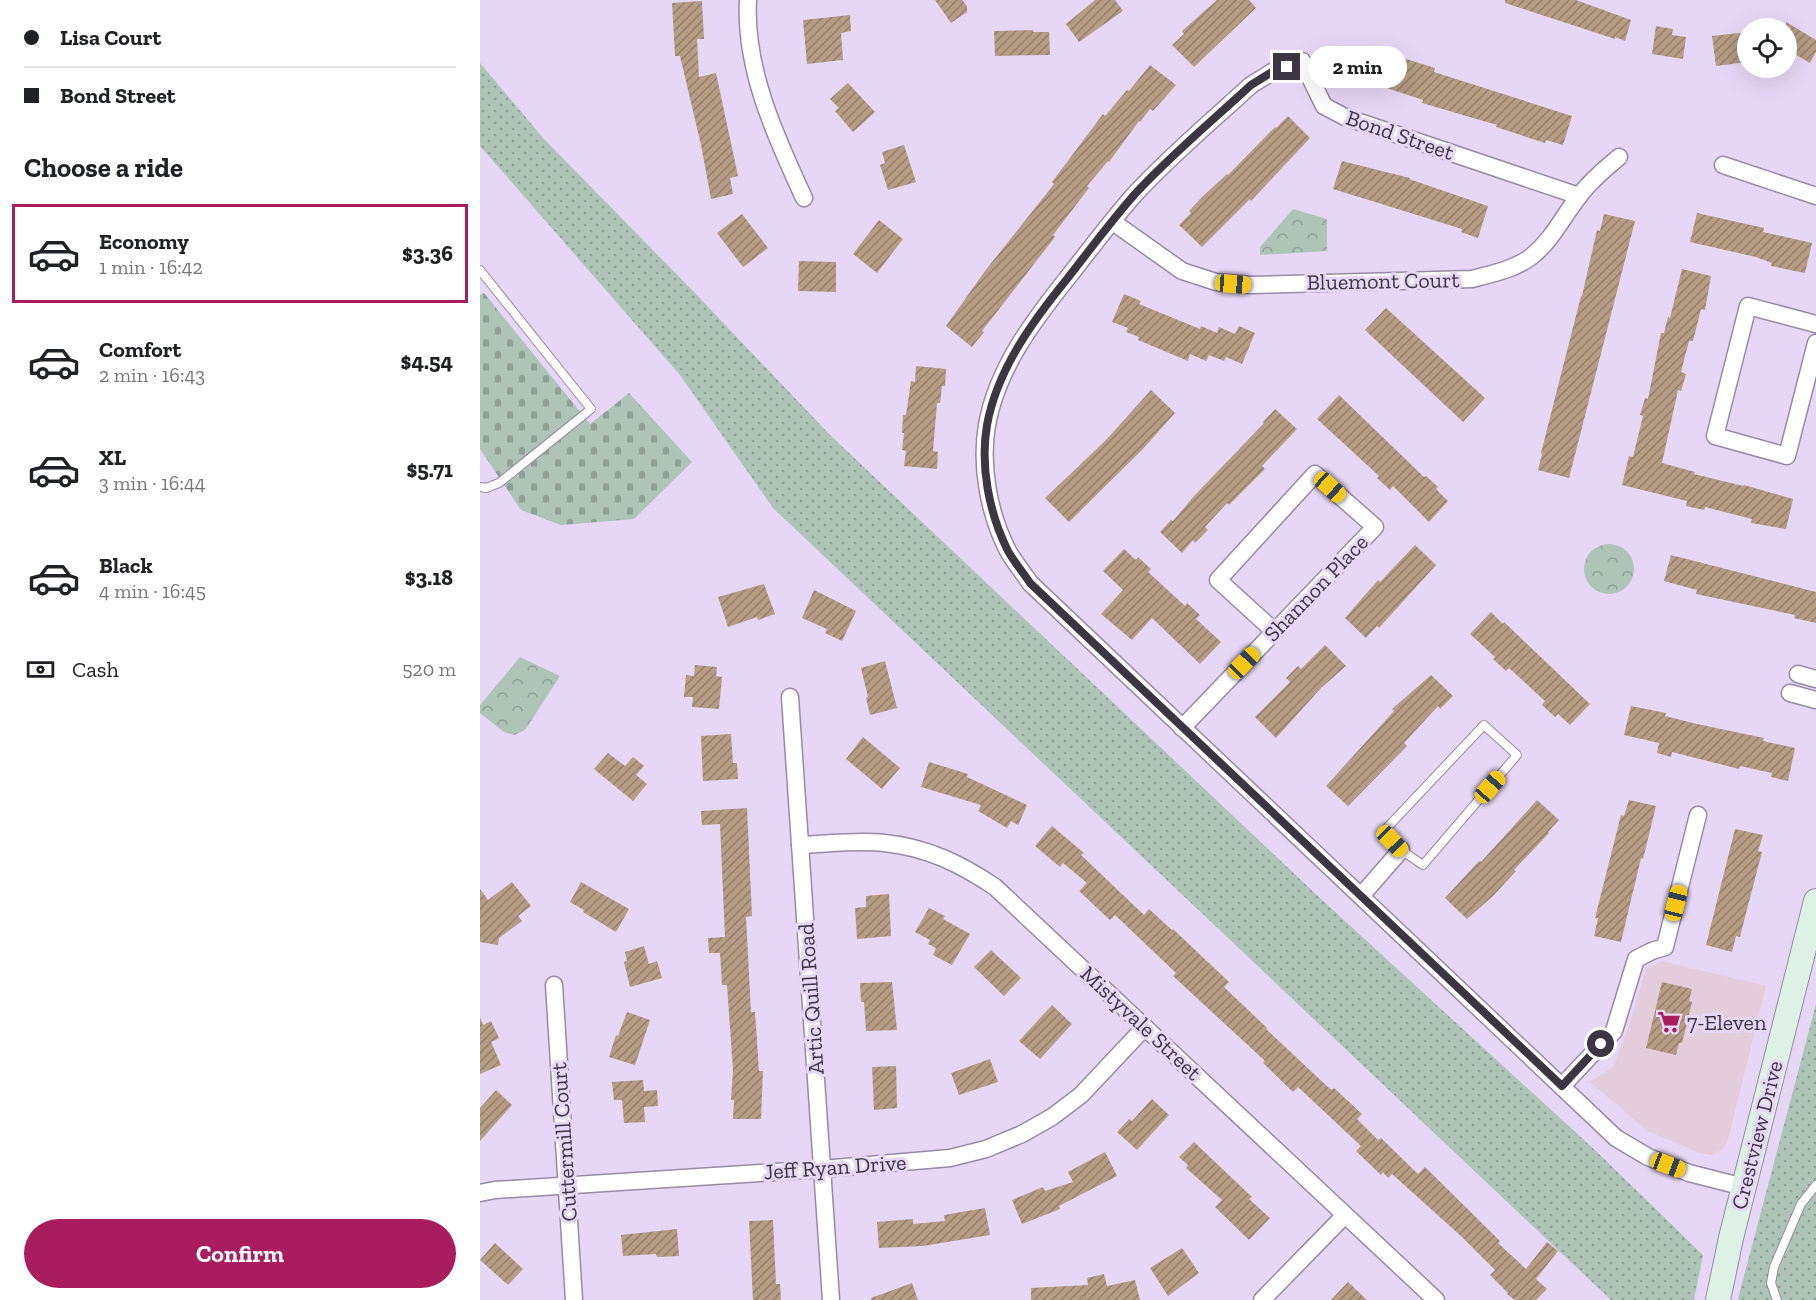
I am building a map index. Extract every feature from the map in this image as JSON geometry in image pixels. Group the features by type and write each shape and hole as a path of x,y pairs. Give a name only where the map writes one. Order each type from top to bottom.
{"main road":[{"name":"Crestview Drive","path":"1718,1300 1816,900"}],"street":[{"path":"748,0 747,11 753,68 780,145 804,198"},
{"name":"Bond Street","path":"1579,196 1345,117 1324,106 1302,61 1272,72 1251,85 1135,194 1053,296 1006,367 993,402 987,426 985,449 988,490 996,523 1008,551 1030,583 1616,1138 1648,1157 1689,1173 1744,1187"},
{"name":"Bluemont Court","path":"1113,222 1182,271 1216,282 1250,285 1472,279 1502,271 1531,258 1555,233 1596,175 1619,157"},
{"path":"1723,165 1816,196"},
{"path":"1816,324 1748,306 1715,436 1787,456 1816,343"},
{"name":"Shannon Place","path":"1182,728 1375,527 1315,474 1218,580 1274,631"},
{"path":"1798,674 1816,679"},
{"path":"1790,693 1816,700"},
{"name":"Artic Quill Road","path":"790,697 831,1300"},
{"path":"1562,1086 1614,1030 1636,959 1665,947 1698,814"},
{"name":"Mistyvale Street","path":"800,845 885,843 916,848 945,857 971,870 996,887 1436,1300"},
{"path":"1361,896 1401,850"},
{"name":"Cuttermill Court","path":"554,985 574,1300"},
{"name":"Jeff Ryan Drive","path":"480,1192 950,1158 986,1149 1022,1134 1052,1117 1081,1095 1145,1027"},
{"path":"1262,1300 1345,1215"}],"lane":[{"path":"480,270 591,409 498,483 486,488 480,487"},
{"path":"1484,725 1517,755 1423,865 1401,850 1384,831 1484,725"},
{"path":"1777,1300 1771,1283 1774,1268 1801,1204 1816,1185"}],"shaded area":[{"path":"1662,961 1766,986 1727,1143 1723,1149 1712,1155 1699,1153 1648,1131 1590,1082 1613,1067 1628,1029 1646,968"}],"green space":[{"path":"480,63 544,139 830,435 1321,899 1597,1152 1703,1255 1694,1300 1611,1300 773,508 680,375 480,146"},
{"path":"1293,209 1327,219 1327,251 1260,255 1260,247"},
{"path":"484,293 590,424 629,393 692,462 634,519 561,525 521,510 480,449 480,295"},
{"path":"1609,544 1627,551 1634,569 1627,587 1609,594 1591,587 1584,569 1591,551"},
{"path":"520,657 560,676 525,730 514,735 504,732 480,713 480,705"},
{"path":"1816,1004 1816,1300 1738,1300 1740,1291"}],"building":[{"path":"935,0 962,0 967,6 967,12 951,23"},
{"path":"1095,0 1115,0 1123,11 1079,42 1066,24"},
{"path":"1217,0 1249,0 1256,8 1194,67 1172,45 1184,34 1182,31"},
{"path":"1505,0 1576,0 1631,20 1625,41 1505,3"},
{"path":"702,1 704,39 697,39 699,77 716,73 738,176 730,178 733,194 711,199 680,56 675,56 672,3"},
{"path":"850,15 851,31 841,33 843,60 807,64 803,20"},
{"path":"1656,26 1673,29 1672,35 1686,37 1683,59 1652,54"},
{"path":"1797,29 1816,40 1816,52 1810,63 1797,55"},
{"path":"1033,30 1033,32 1049,32 1050,55 995,56 994,31"},
{"path":"1737,33 1737,63 1716,66 1712,36"},
{"path":"1368,51 1385,56 1386,52 1435,68 1434,72 1572,116 1563,145 1546,140 1545,143 1496,127 1497,125 1422,103 1423,100 1359,79"},
{"path":"1150,65 1176,85 1153,111 1150,109 1139,121 1109,162 1087,186 1089,188 1053,235 1055,237 972,347 946,326 985,271 1054,184 1052,182 1103,114 1105,116 1127,90 1129,91"},
{"path":"848,83 875,112 853,132 835,111 839,108 830,99"},
{"path":"1288,116 1310,138 1251,201 1250,199 1202,247 1179,225 1202,197 1228,175"},
{"path":"904,145 916,182 888,190 880,165 885,163 882,152"},
{"path":"1342,161 1410,178 1488,206 1478,238 1461,232 1462,229 1333,189"},
{"path":"1697,213 1764,228 1763,232 1812,243 1805,273 1771,266 1772,263 1756,257 1690,242"},
{"path":"742,214 768,248 743,267 717,233"},
{"path":"1604,214 1635,221 1569,478 1538,470 1597,230 1600,231"},
{"path":"879,220 903,239 877,273 853,254"},
{"path":"799,261 836,262 836,292 798,291"},
{"path":"1682,269 1711,276 1705,310 1701,309 1693,341 1689,341 1681,372 1686,374 1681,391 1678,390 1662,463 1695,472 1694,474 1793,499 1786,529 1751,523 1752,519 1705,507 1704,510 1686,506 1687,501 1622,485 1629,456 1633,457 1645,398 1648,399 1661,333 1664,333 1668,317 1670,318"},
{"path":"1124,294 1141,301 1139,304 1200,329 1201,326 1217,333 1219,327 1235,334 1239,326 1255,333 1242,364 1226,357 1224,361 1209,355 1206,361 1190,354 1188,361 1138,340 1139,337 1126,332 1128,328 1112,322"},
{"path":"1386,308 1485,398 1463,422 1365,330"},
{"path":"916,366 946,369 945,386 942,386 940,403 937,403 933,451 938,452 937,469 904,466 906,451 902,450 903,415 906,415 911,381 915,382"},
{"path":"1151,390 1175,413 1142,450 1069,522 1045,498 1106,440"},
{"path":"1339,395 1424,477 1426,476 1438,487 1436,489 1448,501 1429,522 1393,486 1390,490 1377,478 1379,476 1317,419"},
{"path":"1275,409 1297,429 1262,466 1265,469 1229,505 1227,503 1205,527 1208,530 1195,543 1193,540 1182,553 1160,532 1171,520 1173,521"},
{"path":"1415,545 1436,565 1379,628 1377,626 1366,638 1345,618 1378,580 1380,582"},
{"path":"1124,549 1136,560 1138,557 1151,569 1148,572 1185,606 1187,603 1200,615 1196,619 1221,642 1200,664 1152,618 1132,640 1101,614 1123,590 1103,571"},
{"path":"1671,555 1816,592 1816,623 1794,618 1795,615 1696,594 1697,590 1664,581"},
{"path":"764,584 775,614 758,620 757,617 728,627 718,597"},
{"path":"814,590 856,611 842,641 825,633 827,629 802,618"},
{"path":"1491,612 1590,704 1570,725 1558,714 1555,717 1542,705 1545,701 1509,668 1506,671 1493,659 1495,657 1470,634"},
{"path":"1325,645 1346,666 1321,688 1276,738 1255,717 1290,682 1286,678 1298,666 1301,669"},
{"path":"885,661 897,708 870,715 861,668"},
{"path":"695,665 717,667 716,676 722,677 719,709 692,707 693,697 684,697 686,675 694,676"},
{"path":"1431,675 1453,696 1440,709 1438,706 1404,743 1407,746 1348,806 1326,786 1394,711 1392,709"},
{"path":"1631,706 1666,713 1665,716 1697,724 1764,738 1763,741 1795,748 1788,781 1771,777 1772,773 1740,766 1739,769 1672,752 1671,757 1657,753 1659,743 1624,735"},
{"path":"731,734 733,763 737,763 738,779 703,781 701,736"},
{"path":"863,737 900,768 882,789 846,759"},
{"path":"608,753 625,766 633,757 644,766 636,775 647,784 633,801 594,769"},
{"path":"929,762 968,774 967,777 1027,805 1018,825 1011,821 1007,828 978,811 981,805 921,787"},
{"path":"1537,800 1559,820 1493,896 1467,919 1445,898"},
{"path":"1629,800 1656,806 1621,942 1594,936 1598,918 1595,918 1621,815 1624,816"},
{"path":"747,808 752,916 746,917 751,1012 755,1012 759,1071 763,1071 761,1119 733,1119 734,1100 731,1100 733,1070 727,985 722,985 720,953 709,953 708,938 725,937 720,824 702,825 701,811"},
{"path":"1052,826 1084,853 1081,855 1144,915 1149,909 1173,929 1229,982 1224,987 1266,1029 1329,1088 1332,1090 1334,1088 1362,1114 1357,1119 1378,1140 1381,1138 1418,1174 1425,1167 1526,1269 1547,1242 1558,1251 1536,1279 1547,1289 1536,1300 1515,1300 1507,1294 1490,1275 1495,1270 1462,1237 1392,1174 1388,1178 1383,1172 1381,1175 1356,1151 1361,1146 1298,1087 1293,1092 1263,1063 1265,1061 1173,976 1176,973 1115,915 1110,920 1079,891 1087,883 1063,863 1060,867 1035,846"},
{"path":"1735,829 1763,835 1758,851 1762,852 1740,937 1736,936 1732,952 1706,945"},
{"path":"512,882 531,906 518,916 522,921 499,938 498,945 480,942 480,889 488,900"},
{"path":"581,882 629,909 616,932 570,902"},
{"path":"889,894 891,936 857,939 855,908 866,907 866,896"},
{"path":"929,908 945,916 943,919 970,934 952,965 933,955 936,948 928,944 930,940 915,932"},
{"path":"644,946 649,964 657,961 662,978 630,987 624,962 627,961 625,952"},
{"path":"991,950 1021,978 1004,996 974,967"},
{"path":"892,982 897,1030 866,1031 860,983"},
{"name":"7-Eleven","path":"1662,982 1692,989 1689,1001 1692,1002 1682,1043 1679,1043 1676,1055 1646,1048"},
{"path":"1052,1005 1072,1024 1040,1059 1019,1041"},
{"path":"627,1012 650,1020 635,1065 609,1057"},
{"path":"480,1017 483,1025 491,1021 499,1038 491,1042 501,1065 480,1074"},
{"path":"990,1059 998,1082 959,1095 951,1073"},
{"path":"896,1066 897,1108 874,1110 872,1067"},
{"path":"643,1080 644,1091 657,1090 658,1106 644,1107 645,1122 624,1123 622,1100 614,1100 612,1082"},
{"path":"496,1090 512,1105 480,1141 480,1108"},
{"path":"1152,1099 1169,1115 1137,1150 1117,1132 1129,1119 1132,1121"},
{"path":"1194,1142 1252,1197 1249,1199 1270,1218 1249,1240 1215,1207 1222,1200 1186,1168 1188,1165 1179,1157"},
{"path":"1105,1152 1117,1176 1059,1206 1060,1209 1022,1224 1012,1200 1043,1187 1045,1191 1073,1182 1068,1172"},
{"path":"985,1208 990,1235 923,1246 879,1248 877,1222 913,1219 913,1224 945,1221 944,1215"},
{"path":"773,1220 776,1284 780,1284 781,1300 753,1300 749,1221"},
{"path":"677,1229 679,1256 657,1257 656,1254 623,1256 621,1235"},
{"path":"495,1243 523,1269 508,1285 480,1260"},
{"path":"1182,1248 1199,1273 1168,1296 1150,1268"},
{"path":"1104,1274 1107,1286 1135,1280 1140,1300 1031,1300 1031,1288 1088,1285 1087,1278"},
{"path":"1348,1282 1367,1300 1331,1300"},
{"path":"912,1283 918,1300 871,1300 871,1298"}],"place":[{"name":"7-Eleven","path":"1669,1022"}],"route":[{"path":"1287,67 1272,72 1251,85 1135,194 1053,296 1029,330 1006,367 987,426 985,449 988,490 996,523 1008,551 1030,583 1562,1086 1601,1044"}]}
